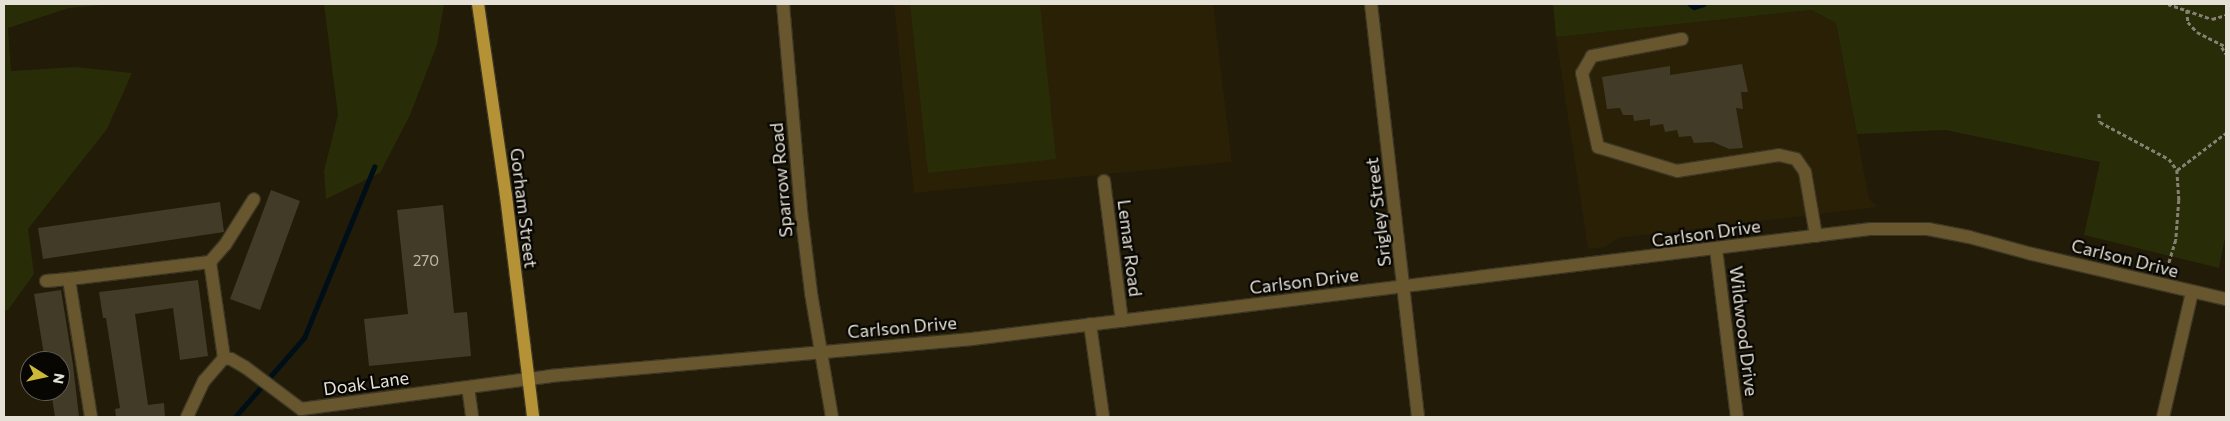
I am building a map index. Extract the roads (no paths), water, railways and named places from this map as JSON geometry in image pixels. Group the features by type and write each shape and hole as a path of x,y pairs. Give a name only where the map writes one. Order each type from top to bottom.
{"main road":[{"name":"Gorham Street","path":"478,4 506,196 533,417"}],"street":[{"name":"Sparrow Road","path":"782,4 801,211 832,417"},
{"name":"Srigley Street","path":"1371,4 1418,417"},
{"path":"1682,39 1592,56 1582,73 1598,147 1677,171 1780,154 1796,159 1805,172 1816,236"},
{"name":"Lemar Road","path":"1104,180 1122,321"},
{"path":"46,281 210,262 225,245 254,199"},
{"name":"Carlson Drive","path":"527,379 972,339 1871,229 1928,229 1969,236 2162,285 2226,299"},
{"name":"Wildwood Drive","path":"1716,248 1737,417"},
{"path":"187,417 204,381 224,358 210,262"},
{"path":"69,279 91,417"},
{"path":"2163,417 2192,292"},
{"path":"1090,324 1103,417"},
{"name":"Doak Lane","path":"224,358 231,359 245,367 301,409 527,379"},
{"path":"468,387 472,417"}],"waterway":[{"path":"1690,4 1694,7 1704,4"},
{"path":"235,417 304,338 374,167"}]}
